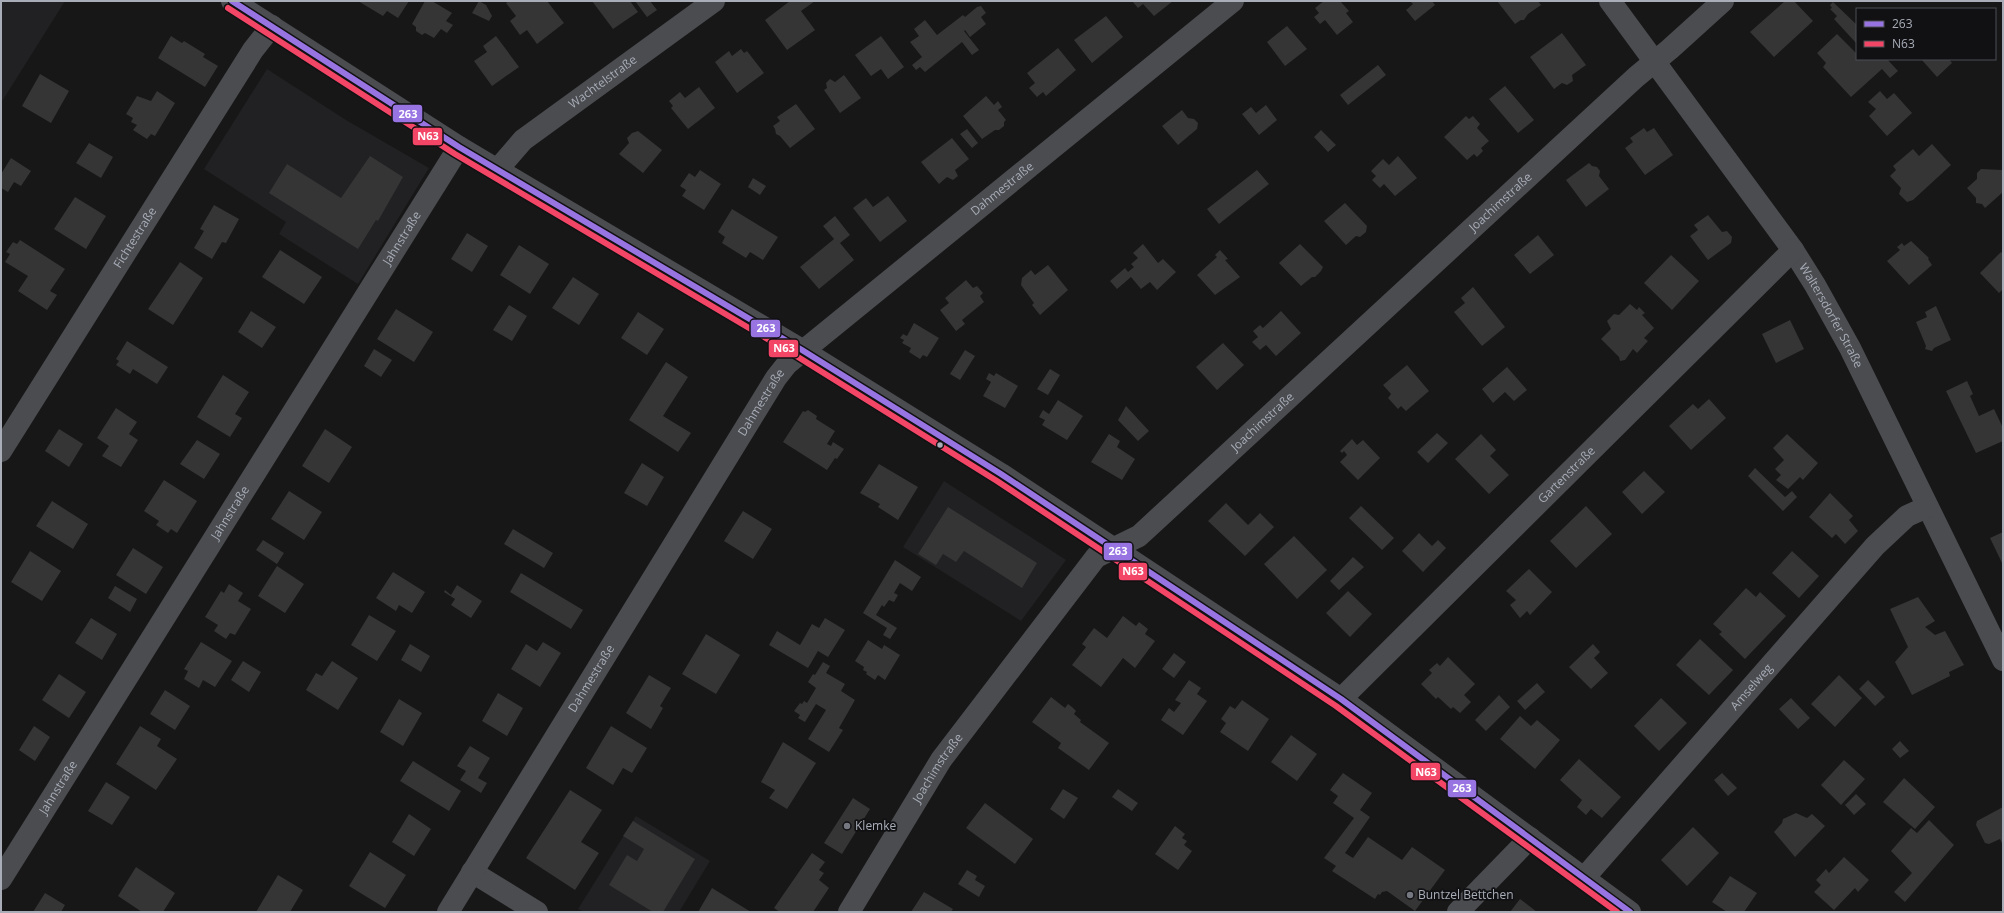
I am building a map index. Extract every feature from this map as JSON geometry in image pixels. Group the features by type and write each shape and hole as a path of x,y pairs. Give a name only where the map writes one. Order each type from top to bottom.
{"street":[{"path":"232,1 460,147 802,350 1001,474 1341,699 1630,912"},
{"name":"Wachtelstraße","path":"498,169 523,140 714,1"},
{"name":"Dahmestraße","path":"448,912 776,378 787,364 802,350 835,325 1233,1"},
{"name":"Waltersdorfer Straße","path":"1610,1 1793,250 1835,320 2003,660"},
{"name":"Joachimstraße","path":"849,912 941,760 1096,557 1139,536 1636,77 1723,1"},
{"name":"Fichtestraße","path":"1,451 253,50 272,26"},
{"name":"Jahnstraße","path":"1,880 460,147"},
{"name":"Gartenstraße","path":"1341,699 1793,250"},
{"name":"Amselweg","path":"1584,878 1875,546 1908,516 1927,506"},
{"path":"1458,912 1530,838"},
{"path":"472,872 537,912"}],"shaded area":[{"path":"1,1 65,1 1,103"},
{"path":"267,69 346,120 429,168 358,284 279,234 286,222 204,169"},
{"path":"944,481 1066,560 1021,621 903,547"},
{"path":"636,816 710,861 679,912 584,912 578,909"}],"building":[{"path":"358,1 409,1 398,18 387,11 383,16"},
{"path":"425,1 432,1 452,13 446,21 453,25 447,33 441,29 434,38 425,33 422,35 416,31 416,27 412,24"},
{"path":"479,1 486,5 492,16 489,21 472,13"},
{"path":"509,1 547,1 564,23 537,44 527,30 520,35 510,21 516,16 506,3"},
{"path":"592,1 630,1 638,12 613,29"},
{"path":"635,1 650,1 657,10 647,17"},
{"path":"790,1 815,1 801,11 815,30 787,50 765,20"},
{"path":"1132,1 1173,1 1154,16 1143,4 1138,8"},
{"path":"1324,1 1340,1 1349,11 1346,13 1353,22 1337,35 1325,20 1320,24 1314,17 1319,13 1315,8"},
{"path":"1410,1 1432,1 1435,5 1415,21 1406,10 1413,4"},
{"path":"1497,1 1538,1 1541,5 1528,14 1524,20 1521,20 1515,24"},
{"path":"1785,1 1794,1 1813,21 1774,57 1750,32"},
{"path":"1833,2 1856,24 1856,43 1834,19 1837,16 1830,9 1832,8 1830,5"},
{"path":"981,6 986,13 981,17 986,24 970,37 965,30 964,31 979,50 972,55 962,42 925,72 920,67 916,70 912,65 922,57 910,42 919,36 914,29 925,20 937,35 963,15 965,17 977,7"},
{"path":"1106,16 1123,37 1092,63 1074,40"},
{"path":"1287,26 1307,49 1285,66 1267,42"},
{"path":"1562,33 1586,65 1572,75 1573,81 1567,85 1562,83 1554,89 1530,57"},
{"path":"1837,34 1856,53 1856,60 1888,60 1898,71 1890,78 1882,69 1851,97 1823,67 1826,63 1817,53"},
{"path":"171,36 182,43 184,41 205,54 203,57 218,66 205,87 158,58"},
{"path":"496,36 519,67 492,86 474,61 487,52 483,46"},
{"path":"881,36 904,67 888,79 881,69 871,76 855,55"},
{"path":"1058,48 1076,70 1046,96 1043,92 1037,97 1029,88 1035,83 1027,73"},
{"path":"741,49 744,53 747,51 764,73 737,93 715,62 729,51 732,56"},
{"path":"1922,60 1950,60 1952,63 1937,77"},
{"path":"1378,65 1386,75 1348,105 1340,95"},
{"path":"40,74 69,91 51,123 22,106"},
{"path":"844,75 861,98 840,113 824,90 827,88 826,83 830,79 835,82"},
{"path":"1505,86 1534,120 1518,133 1489,99"},
{"path":"699,87 715,108 688,129 671,108 673,106 669,101 680,92 685,98"},
{"path":"157,91 175,103 155,136 151,134 147,139 133,130 137,125 131,122 133,118 126,114 137,96 151,101"},
{"path":"1880,91 1887,99 1894,93 1912,113 1887,136 1869,116 1876,109 1868,102"},
{"path":"986,96 994,105 998,101 1002,107 998,110 1006,120 1004,122 1004,126 999,130 995,130 982,139 963,116"},
{"path":"796,104 815,129 790,148 780,136 776,134 773,126 780,121 777,117"},
{"path":"1266,105 1277,120 1259,135 1242,114 1251,107 1256,113"},
{"path":"1182,110 1188,118 1194,119 1198,123 1197,129 1178,145 1162,126"},
{"path":"1466,116 1469,119 1473,116 1480,124 1477,128 1489,141 1481,148 1483,151 1477,157 1474,154 1467,160 1444,137"},
{"path":"1644,128 1647,132 1654,128 1673,155 1645,175 1625,148 1633,142 1630,138"},
{"path":"967,129 978,143 972,148 960,134"},
{"path":"1321,130 1336,145 1328,152 1314,137"},
{"path":"638,131 662,150 643,173 619,154 629,143 627,138 632,133"},
{"path":"952,138 969,159 955,170 958,176 953,180 947,177 939,184 921,162"},
{"path":"89,143 113,157 101,178 76,163"},
{"path":"1932,144 1951,165 1913,200 1907,202 1899,194 1901,188 1890,176 1896,170 1893,166 1913,149 1919,156"},
{"path":"370,156 403,177 378,221 376,220 358,249 269,193 287,164 341,198"},
{"path":"1398,156 1417,178 1395,196 1384,184 1380,188 1372,180 1376,176 1371,171 1383,159 1389,165"},
{"path":"11,158 31,171 21,186 14,182 8,192 1,188 1,174"},
{"path":"1589,163 1592,166 1597,167 1600,171 1599,176 1609,189 1586,207 1566,180"},
{"path":"1981,169 2003,170 2003,192 1985,208 1982,204 1976,203 1976,198 1967,188 1977,179 1977,173"},
{"path":"700,170 721,184 704,210 682,196 686,190 680,186 689,173 695,177"},
{"path":"1257,170 1269,184 1219,224 1207,209"},
{"path":"753,178 766,186 760,195 748,187"},
{"path":"888,196 907,221 880,242 853,208 866,198 873,207"},
{"path":"75,197 106,216 86,249 54,229"},
{"path":"1345,203 1367,226 1366,232 1360,237 1356,236 1346,245 1324,221"},
{"path":"214,205 239,219 226,243 222,242 212,259 194,248 204,231 200,229"},
{"path":"732,209 778,237 763,260 750,252 746,258 722,243 725,237 718,232"},
{"path":"1708,215 1722,232 1727,231 1732,237 1731,243 1708,260 1690,236 1698,230 1694,225"},
{"path":"835,216 850,235 840,243 854,260 819,289 800,267 834,239 823,226"},
{"path":"467,233 488,246 472,272 451,259"},
{"path":"1538,235 1554,255 1530,274 1514,255"},
{"path":"20,240 65,269 50,291 57,295 47,310 18,291 28,276 5,262 10,254 6,252 13,242 17,244"},
{"path":"1911,241 1929,258 1928,259 1932,265 1909,285 1887,261 1900,250 1897,247 1902,243 1904,246"},
{"path":"1143,244 1158,263 1163,259 1176,272 1157,290 1150,282 1141,289 1131,277 1117,289 1110,281 1125,268 1128,272 1134,267 1131,264 1138,258 1133,253"},
{"path":"1300,244 1323,267 1315,277 1312,277 1301,286 1279,263"},
{"path":"519,245 549,264 530,294 500,275"},
{"path":"280,250 322,277 304,304 262,277"},
{"path":"1220,250 1228,259 1225,260 1240,277 1215,295 1197,275 1217,257 1215,255"},
{"path":"2001,252 2003,254 2003,289 1999,293 1980,273"},
{"path":"1671,255 1699,281 1672,310 1644,283"},
{"path":"180,262 203,278 173,325 148,309"},
{"path":"1048,265 1068,290 1040,315 1032,305 1034,303 1021,285 1022,278 1031,270 1035,275"},
{"path":"573,277 599,294 579,325 552,308"},
{"path":"966,280 973,288 977,286 983,293 980,296 984,302 962,320 965,324 956,331 940,310 949,303 945,298"},
{"path":"1473,287 1505,327 1482,346 1454,312 1465,303 1461,298"},
{"path":"1630,304 1637,310 1639,307 1645,313 1642,315 1654,328 1644,338 1648,341 1637,353 1633,349 1625,360 1620,361 1619,357 1601,339 1611,329 1607,321 1614,314 1619,315"},
{"path":"509,305 527,316 512,341 493,330"},
{"path":"1936,306 1951,340 1934,348 1932,351 1925,349 1926,346 1916,322 1927,317 1925,312"},
{"path":"396,309 433,332 414,362 377,339"},
{"path":"251,311 276,327 262,348 238,332"},
{"path":"1281,311 1301,333 1276,356 1266,345 1260,350 1252,342 1258,337 1253,331 1260,325 1263,328"},
{"path":"638,312 664,329 647,355 621,338"},
{"path":"1790,320 1804,349 1776,363 1762,334"},
{"path":"914,323 939,338 927,357 923,355 920,359 909,352 911,348 902,343 904,340 900,338 903,334 907,336"},
{"path":"127,341 168,367 157,384 133,369 130,374 116,365 119,361 116,359"},
{"path":"1223,343 1244,365 1217,390 1196,367"},
{"path":"374,349 392,360 381,377 364,366"},
{"path":"965,350 975,356 960,380 950,374"},
{"path":"666,362 688,377 663,416 691,433 678,452 629,420"},
{"path":"1407,365 1429,391 1406,411 1401,406 1398,409 1388,398 1391,394 1383,385"},
{"path":"1507,367 1527,390 1514,401 1505,392 1493,403 1482,389"},
{"path":"1050,369 1060,375 1048,395 1037,389"},
{"path":"989,373 994,376 996,373 1018,386 1005,408 983,396 991,382 986,379"},
{"path":"223,375 249,392 235,414 242,418 230,437 197,417"},
{"path":"1967,381 1973,394 1970,396 1979,416 1994,409 2003,428 2003,441 1976,453 1946,391"},
{"path":"1709,399 1726,418 1691,450 1669,426 1693,404 1698,409"},
{"path":"1058,400 1083,416 1067,440 1042,425 1045,420 1039,417 1043,410 1049,414"},
{"path":"1126,406 1149,431 1138,441 1118,420"},
{"path":"116,408 137,422 129,434 138,440 121,467 102,456 109,446 97,438"},
{"path":"808,410 817,416 816,419 835,431 827,444 831,446 833,442 844,449 837,459 835,458 827,470 783,442 803,411 805,412"},
{"path":"59,429 83,444 69,467 45,451"},
{"path":"325,429 352,447 329,483 302,466"},
{"path":"1437,433 1448,443 1428,463 1417,452"},
{"path":"1109,434 1120,441 1117,447 1135,459 1122,480 1091,462"},
{"path":"1481,434 1496,450 1490,456 1509,475 1489,494 1455,459"},
{"path":"1787,434 1818,463 1803,480 1800,477 1788,489 1776,480 1781,475 1775,469 1784,460 1773,448"},
{"path":"1352,439 1357,445 1363,440 1380,458 1358,480 1340,462 1347,455 1344,451 1342,453 1340,451"},
{"path":"197,440 220,454 204,479 180,464"},
{"path":"642,463 664,477 647,506 624,493"},
{"path":"879,464 918,487 898,520 878,507 880,504 860,493"},
{"path":"1755,468 1785,497 1792,491 1797,497 1783,511 1748,476"},
{"path":"1644,471 1665,492 1642,514 1622,492"},
{"path":"164,480 197,501 177,533 171,529 168,533 156,525 159,521 144,511"},
{"path":"289,491 322,512 304,540 271,519"},
{"path":"1830,493 1853,516 1849,520 1858,531 1845,544 1836,534 1832,538 1809,517"},
{"path":"52,501 88,524 73,549 36,526"},
{"path":"1226,503 1248,525 1260,513 1274,527 1245,556 1208,521"},
{"path":"1361,506 1394,538 1382,550 1349,518"},
{"path":"1586,506 1612,534 1576,568 1550,541"},
{"path":"948,507 1037,563 1022,588 964,551 956,562 943,554 936,565 918,554"},
{"path":"743,511 772,529 753,559 724,541"},
{"path":"513,529 553,553 544,568 504,544"},
{"path":"2003,532 2003,565 1990,538"},
{"path":"1419,533 1432,546 1438,540 1446,548 1423,572 1402,551"},
{"path":"1294,536 1327,570 1297,599 1264,564"},
{"path":"263,540 284,553 277,564 256,550"},
{"path":"133,548 163,567 146,594 116,575"},
{"path":"30,551 61,571 42,601 11,582"},
{"path":"1792,551 1819,576 1799,598 1772,573"},
{"path":"1353,557 1364,567 1339,590 1330,581"},
{"path":"895,560 921,577 912,591 900,583 894,593 898,595 894,602 889,600 884,607 882,605 876,615 897,628 890,639 883,635 887,628 863,613"},
{"path":"277,566 304,584 285,613 258,596"},
{"path":"1529,569 1552,592 1530,615 1527,611 1520,618 1510,605 1516,600 1506,591"},
{"path":"393,572 425,592 412,613 399,605 396,611 376,598"},
{"path":"521,573 583,610 571,629 510,592"},
{"path":"229,584 243,593 238,601 251,609 235,635 230,633 226,639 214,631 218,625 205,617 221,591 224,593"},
{"path":"457,585 482,601 471,618 451,605 455,599 444,592 445,590 451,595"},
{"path":"115,586 137,599 130,612 108,598"},
{"path":"1746,588 1756,597 1760,592 1786,616 1745,659 1719,634 1722,632 1713,624"},
{"path":"1348,591 1372,614 1350,637 1326,613"},
{"path":"1918,597 1935,621 1925,627 1935,635 1945,631 1964,665 1949,672 1950,676 1912,695 1895,662 1908,647 1890,609"},
{"path":"369,615 396,631 377,661 351,645"},
{"path":"1123,616 1136,626 1139,622 1148,629 1145,634 1155,641 1135,668 1123,658 1101,687 1072,665 1086,647 1082,644 1094,628 1107,638"},
{"path":"91,618 117,634 102,660 75,643"},
{"path":"825,618 845,630 828,657 818,651 808,668 769,645 777,631 800,645 812,624 819,628"},
{"path":"706,634 740,655 716,694 682,674"},
{"path":"1700,639 1733,670 1709,695 1676,665"},
{"path":"868,640 882,649 884,645 900,655 885,680 878,675 875,680 866,674 867,672 863,670 864,667 855,661"},
{"path":"201,642 232,661 215,687 203,680 199,688 184,679 188,671 184,669"},
{"path":"543,642 561,653 540,687 511,669 526,644 537,651"},
{"path":"410,644 430,656 421,672 401,660"},
{"path":"1593,644 1600,652 1594,658 1608,673 1591,689 1569,667"},
{"path":"1174,653 1186,662 1174,678 1162,669"},
{"path":"1448,657 1475,684 1464,695 1471,702 1460,713 1453,707 1451,709 1438,697 1436,699 1421,684 1432,673 1429,670 1437,663 1440,666"},
{"path":"243,661 261,672 249,692 231,680"},
{"path":"332,661 358,678 338,710 306,690 316,673 322,676"},
{"path":"823,662 830,666 826,673 845,684 841,691 855,700 839,728 843,730 829,752 808,739 826,710 816,704 805,722 798,718 800,715 794,711 800,703 802,704 804,701 807,703 816,688 808,682 813,674 815,675"},
{"path":"59,674 86,692 69,718 42,700"},
{"path":"649,675 671,688 660,706 663,708 651,729 626,713"},
{"path":"1839,675 1862,698 1835,727 1811,704"},
{"path":"1189,680 1201,688 1197,694 1207,701 1183,735 1161,720 1169,708 1174,712 1181,703 1175,700"},
{"path":"1868,680 1885,697 1875,706 1859,689"},
{"path":"1537,683 1545,692 1525,710 1517,701"},
{"path":"165,690 190,706 175,730 150,714"},
{"path":"498,693 523,708 507,736 482,721"},
{"path":"1499,695 1510,707 1486,731 1475,720"},
{"path":"1051,697 1065,708 1068,704 1072,707 1076,711 1074,714 1081,720 1080,722 1109,743 1089,770 1058,748 1061,743 1032,722"},
{"path":"1661,698 1687,723 1659,751 1634,726"},
{"path":"1791,698 1810,718 1798,729 1779,709"},
{"path":"399,699 422,713 403,746 380,732"},
{"path":"1242,700 1269,719 1248,751 1220,732 1226,723 1221,719 1230,706 1235,709"},
{"path":"1520,716 1531,726 1537,720 1560,740 1535,769 1500,739"},
{"path":"34,726 50,737 35,761 19,750"},
{"path":"140,726 161,739 157,746 177,759 156,790 116,764"},
{"path":"611,726 647,748 632,773 623,768 613,785 586,768"},
{"path":"1291,735 1317,754 1297,781 1271,762"},
{"path":"1900,741 1909,751 1900,758 1892,749"},
{"path":"783,742 816,763 787,809 769,798 775,790 761,782"},
{"path":"470,746 490,758 478,778 487,783 481,793 460,780 466,771 457,766"},
{"path":"1579,759 1621,797 1602,818 1591,809 1586,815 1577,807 1582,800 1560,780"},
{"path":"1844,760 1865,779 1841,805 1821,785"},
{"path":"413,761 461,791 449,811 400,781"},
{"path":"1343,773 1372,793 1360,810 1370,817 1345,853 1353,858 1368,837 1402,860 1412,847 1445,870 1415,911 1387,891 1382,892 1380,895 1378,894 1375,899 1332,871 1336,866 1324,858 1354,818 1333,803 1338,796 1330,790"},
{"path":"1722,773 1737,788 1728,796 1714,780"},
{"path":"1904,778 1935,807 1915,829 1883,802"},
{"path":"106,782 130,797 112,825 88,811"},
{"path":"1063,789 1078,798 1064,819 1050,809"},
{"path":"1118,789 1138,803 1132,811 1112,797"},
{"path":"570,790 602,810 581,842 599,853 575,890 526,858"},
{"path":"1856,794 1866,804 1854,815 1845,805"},
{"name":"Klemke","path":"853,798 870,809 842,854 824,843"},
{"path":"985,803 1033,839 1015,864 966,828"},
{"path":"2003,807 2003,845 2000,839 1989,844 1985,843 1976,825 1977,821"},
{"path":"1796,813 1807,818 1812,814 1825,826 1795,857 1774,832 1782,823 1783,819"},
{"path":"409,814 431,829 414,856 392,842"},
{"path":"1929,820 1954,845 1905,902 1894,892 1912,873 1891,851 1911,828 1917,833"},
{"path":"633,821 695,859 663,912 653,912 609,885 627,855 637,861 644,849 623,836"},
{"path":"1175,826 1185,834 1182,838 1187,841 1184,845 1192,851 1178,870 1155,854"},
{"path":"1693,827 1719,853 1687,886 1661,860"},
{"path":"370,852 406,875 385,908 349,886"},
{"path":"812,853 825,862 819,870 824,873 819,880 829,888 813,912 780,912 774,908"},
{"path":"1844,857 1869,880 1858,892 1855,888 1834,910 1814,892 1821,885 1816,880 1826,869 1829,873"},
{"path":"136,867 175,893 163,912 142,912 118,896"},
{"path":"967,870 977,876 975,880 985,886 979,897 958,884"},
{"path":"278,875 303,890 290,912 256,912"},
{"path":"1730,876 1757,893 1744,912 1727,912 1712,902"},
{"path":"712,888 751,912 698,912"},
{"path":"924,892 953,909 951,912 911,912"},
{"path":"45,893 65,905 61,912 33,912"},
{"path":"1520,899 1537,912 1510,912"}],"transit line":[{"name":"263","path":"232,1 459,147 802,350 1001,474 1341,699 1630,912"},
{"name":"N63","path":"228,8 455,154 798,357 997,481 1336,706 1617,912"}],"place":[{"name":"Klemke","path":"847,826"},
{"name":"Buntzel Bettchen","path":"1410,895"}]}
